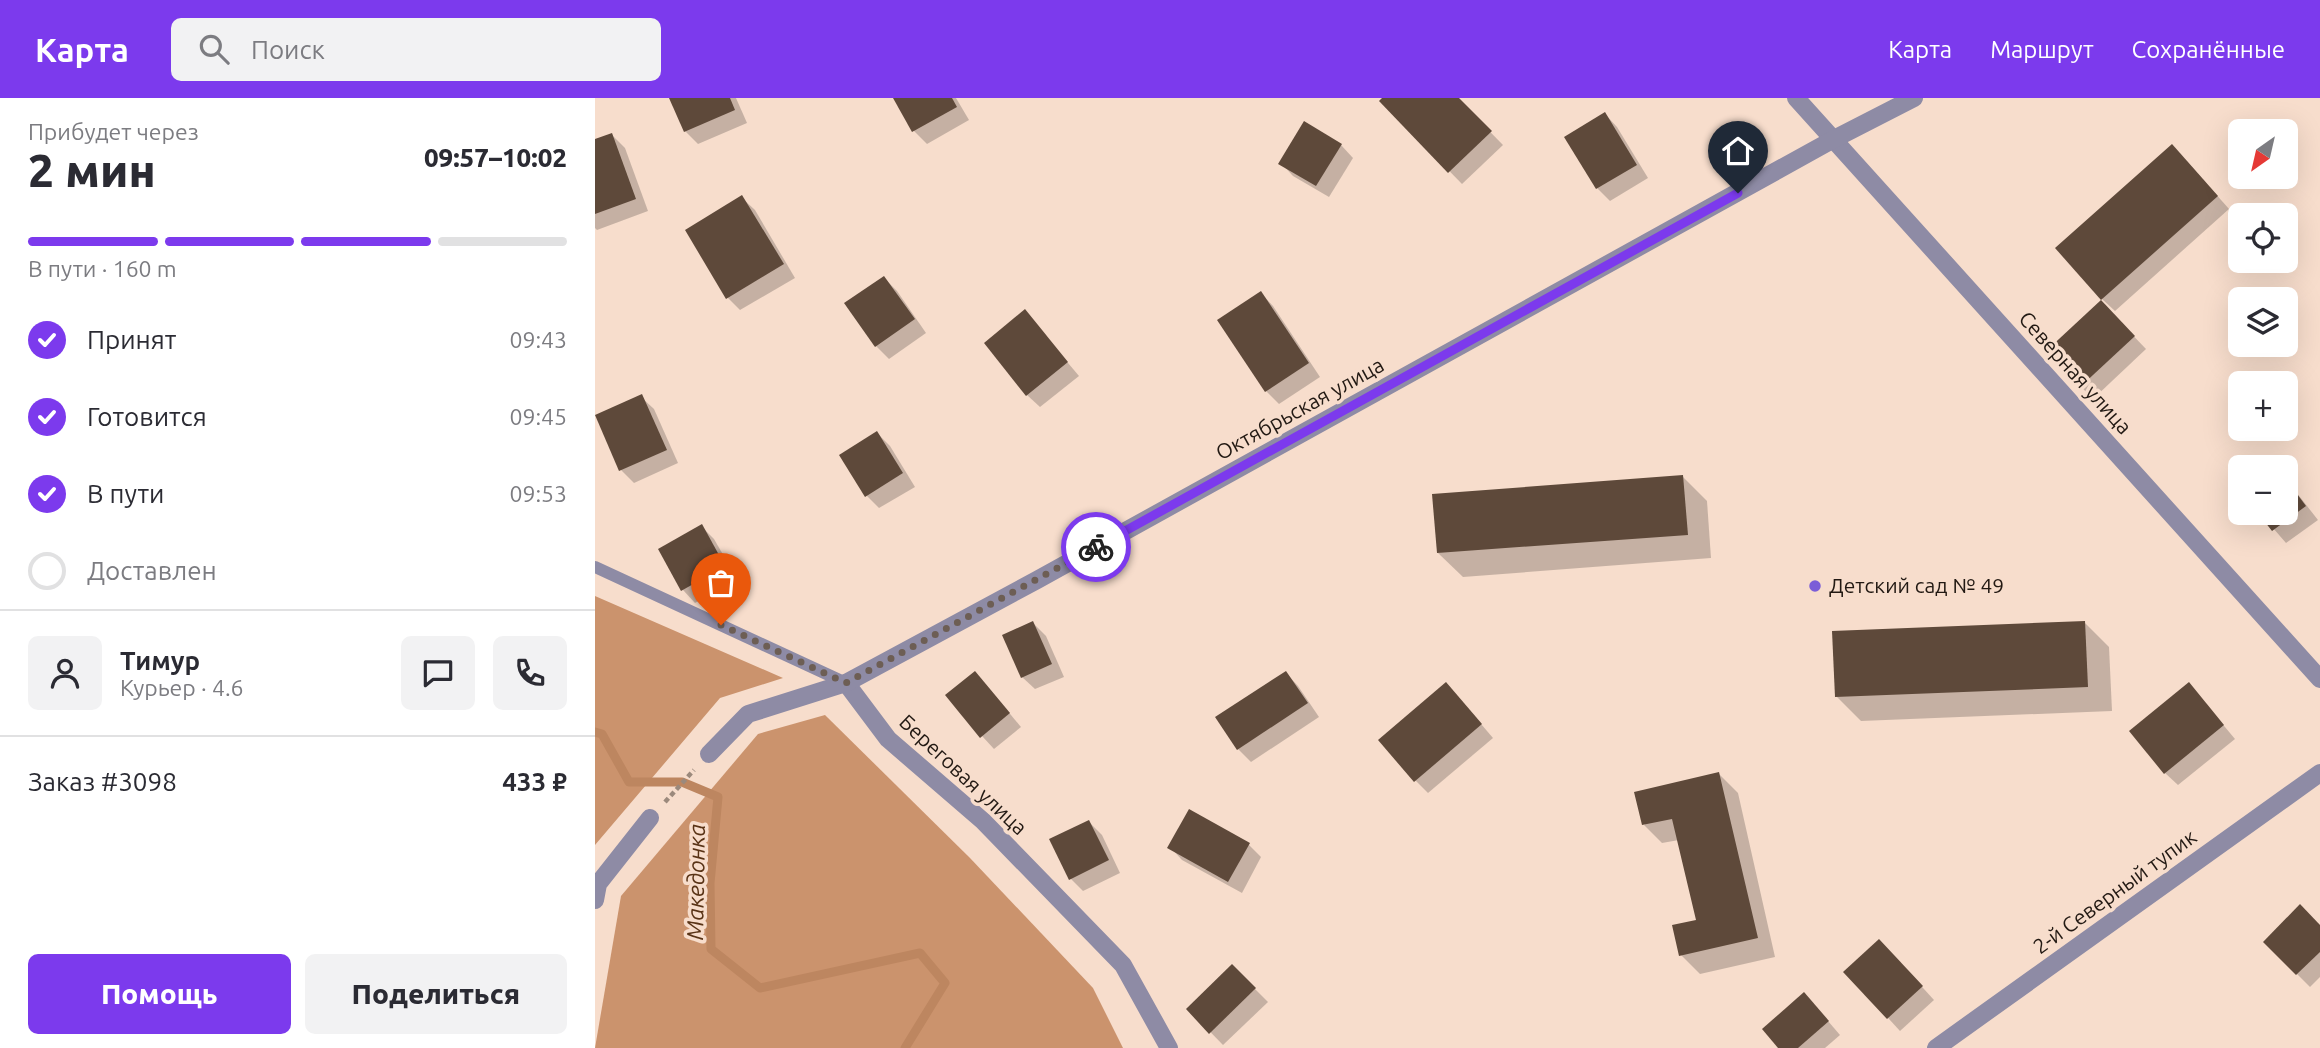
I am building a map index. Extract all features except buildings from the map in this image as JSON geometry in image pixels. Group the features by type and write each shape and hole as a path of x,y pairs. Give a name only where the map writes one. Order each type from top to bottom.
{"street":[{"name":"Северная улица","path":"1796,98 2320,679"},
{"name":"Октябрьская улица","path":"709,754 747,714 846,683 1834,139 1915,98"},
{"name":"Береговая улица","path":"846,683 888,739 983,821 1123,965 1169,1048"},
{"name":"2-й Северный тупик","path":"1936,1048 2320,773"},
{"path":"595,900 598,884 650,818"}],"lane":[{"name":"Береговая улица","path":"595,567 846,683"}],"path":[{"path":"650,818 709,754"}],"shaded area":[{"path":"595,596 783,678 720,698 595,845"},
{"path":"825,715 970,858 1093,988 1123,1048 595,1048 621,896 758,734"}],"waterway":[{"name":"Македонка","path":"595,732 602,734 629,782 682,782 718,797 710,883 711,949 760,988 920,953 945,983 905,1048"}],"way so far":[{"path":"721,625 846,683 1096,547"}],"place":[{"name":"Детский сад № 49","path":"1815,586"}],"route":[{"path":"1096,547 1738,193"}]}
